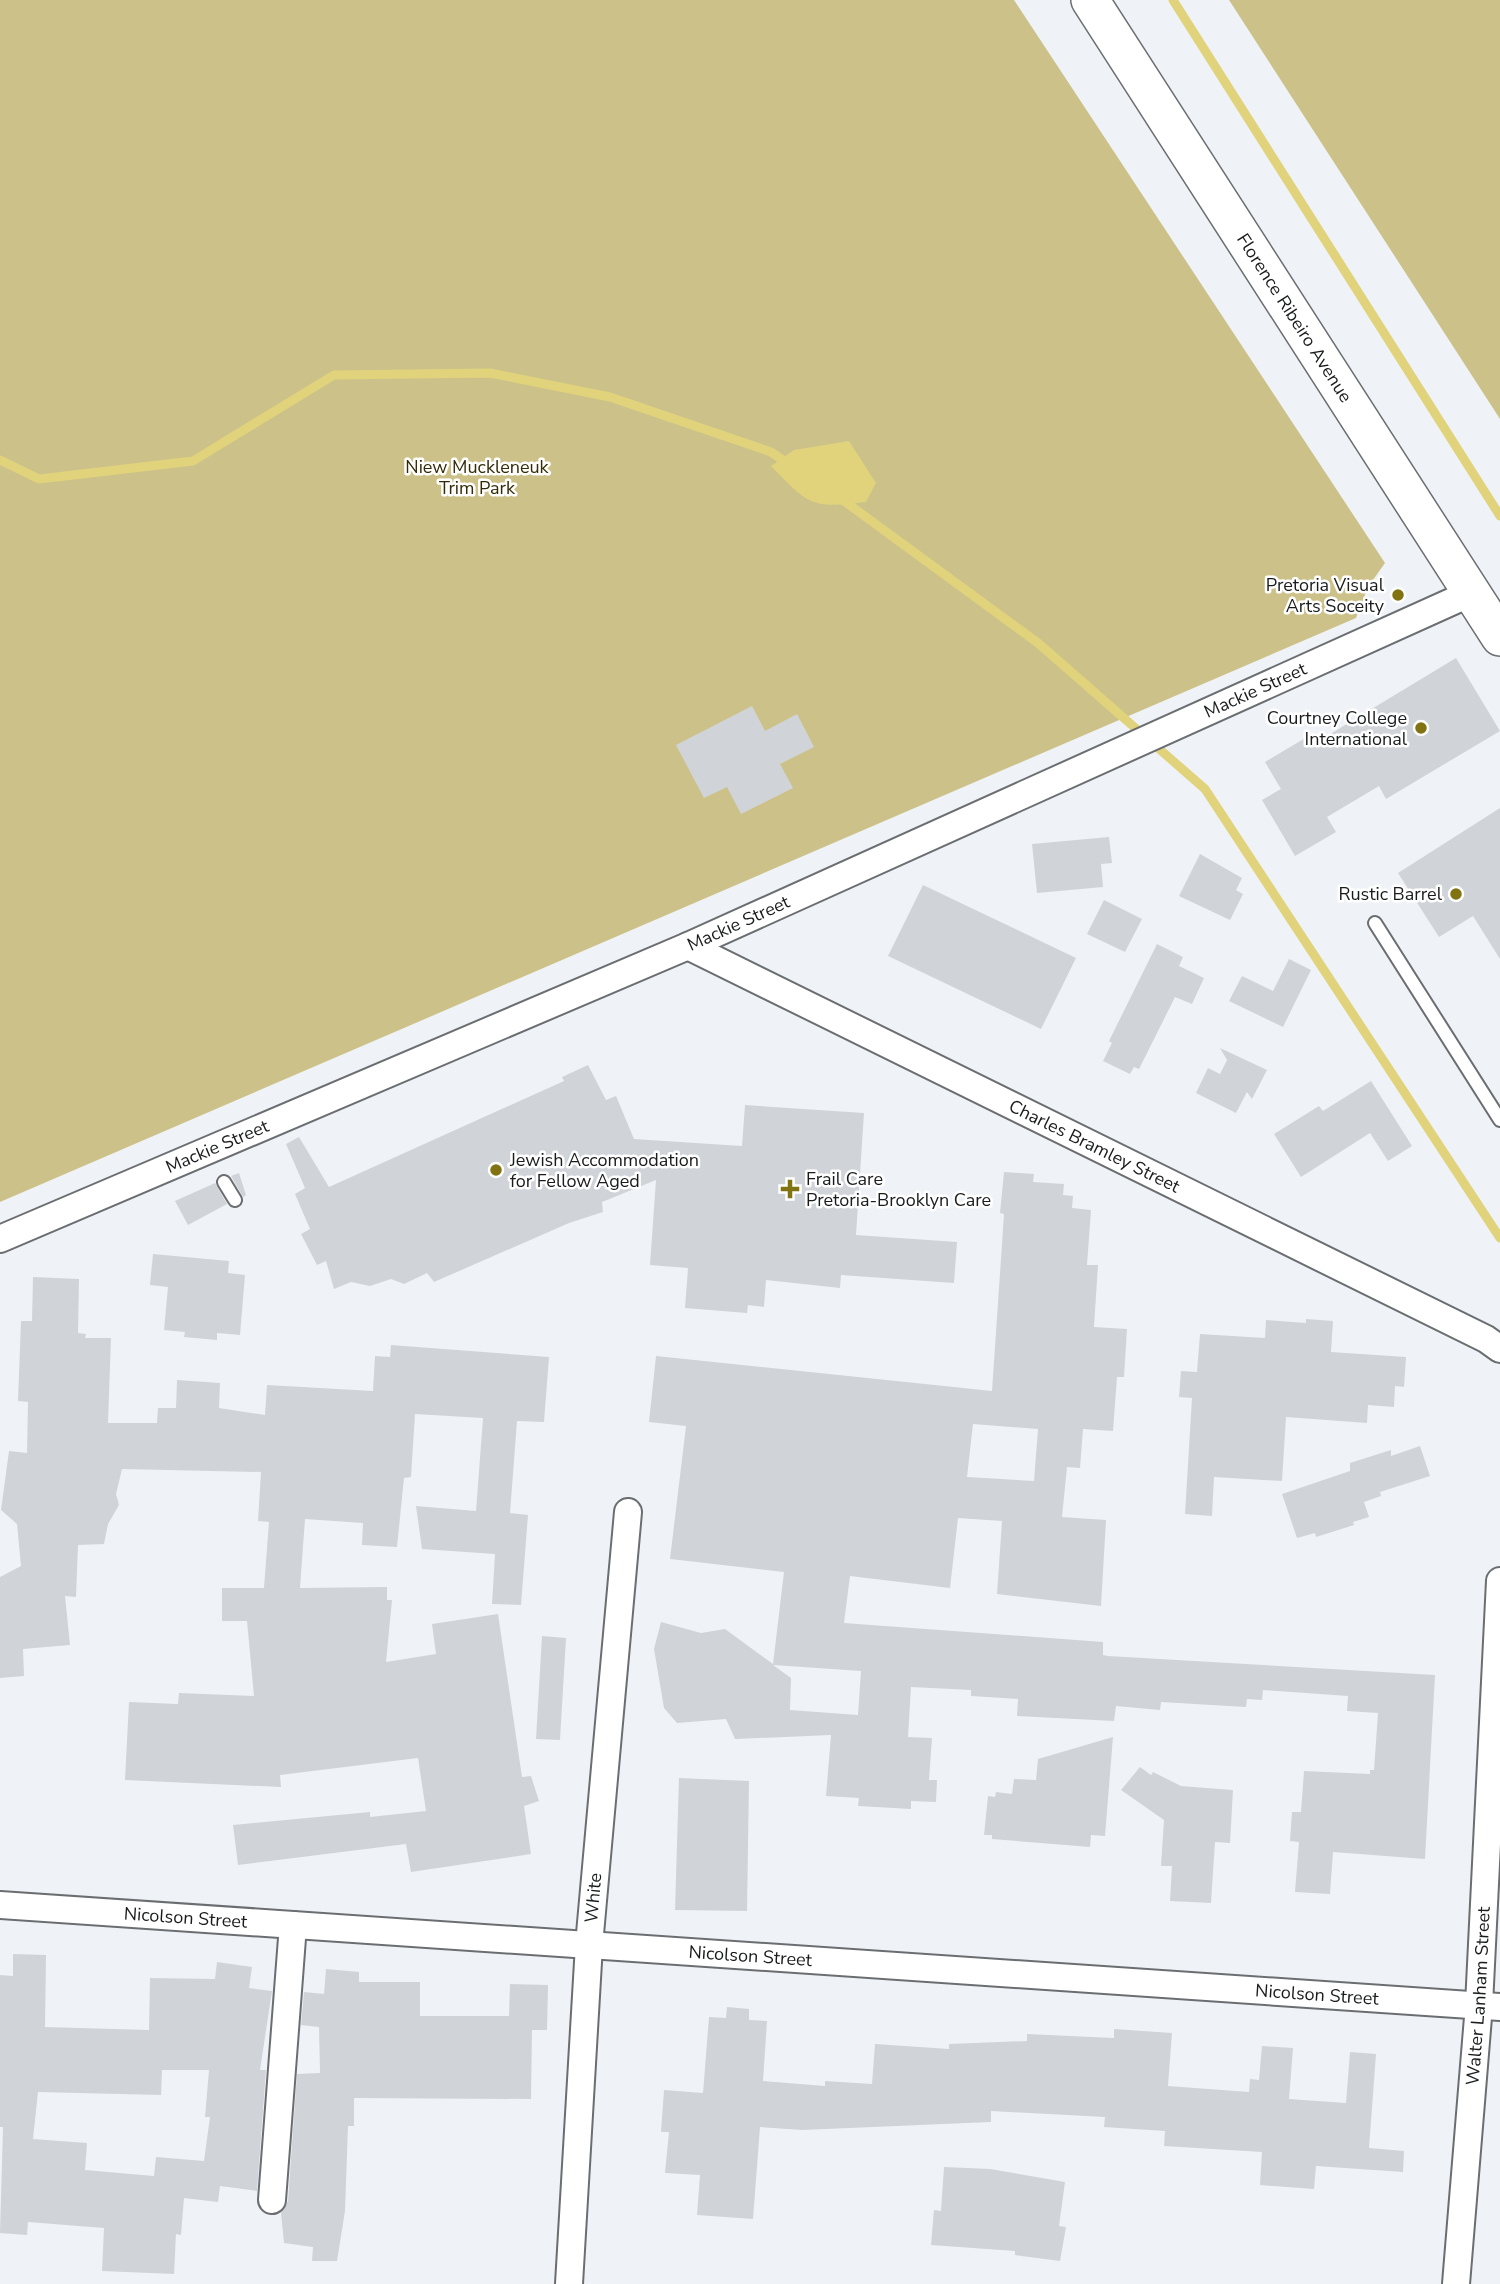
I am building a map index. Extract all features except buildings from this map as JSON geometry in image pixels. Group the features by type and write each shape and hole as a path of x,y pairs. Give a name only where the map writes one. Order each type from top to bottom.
{"main road":[{"name":"Florence Ribeiro Avenue","path":"1090,0 1500,637"}],"street":[{"name":"Mackie Street","path":"0,1239 688,946 1471,593"},
{"name":"Charles Bramley Street","path":"688,946 1486,1339 1500,1349"},
{"name":"White","path":"569,2284 589,1945 628,1511"},
{"name":"Walter Lanham Street","path":"1456,2284 1489,2006 1500,1581"},
{"name":"Nicolson Street","path":"0,1905 1489,2006"},
{"path":"272,2200 293,1925"}],"lane":[{"path":"1375,923 1500,1121"},
{"path":"224,1182 235,1200"}],"green space":[{"name":"Niew Muckleneuk Trim Park","path":"0,0 1014,0 1385,563 1368,587 1356,618 0,1202"},
{"path":"1229,0 1500,0 1500,419"}],"shaded area":[{"path":"849,441 876,483 866,502 833,505 812,501 794,489 771,466 794,450"}],"waterway":[{"path":"1173,0 1500,516"},
{"path":"0,460 39,479 193,461 334,375 490,373 610,397 771,452 790,465"},
{"path":"840,498 1038,643 1205,789 1500,1238"}],"place":[{"name":"Pretoria Visual Arts Soceity","path":"1398,595"},
{"name":"Courtney College International","path":"1421,728"},
{"name":"Rustic Barrel","path":"1456,894"},
{"name":"Jewish Accommodation for Fellow Aged","path":"496,1170"},
{"name":"Frail Care Pretoria-Brooklyn Care","path":"790,1189"}]}
